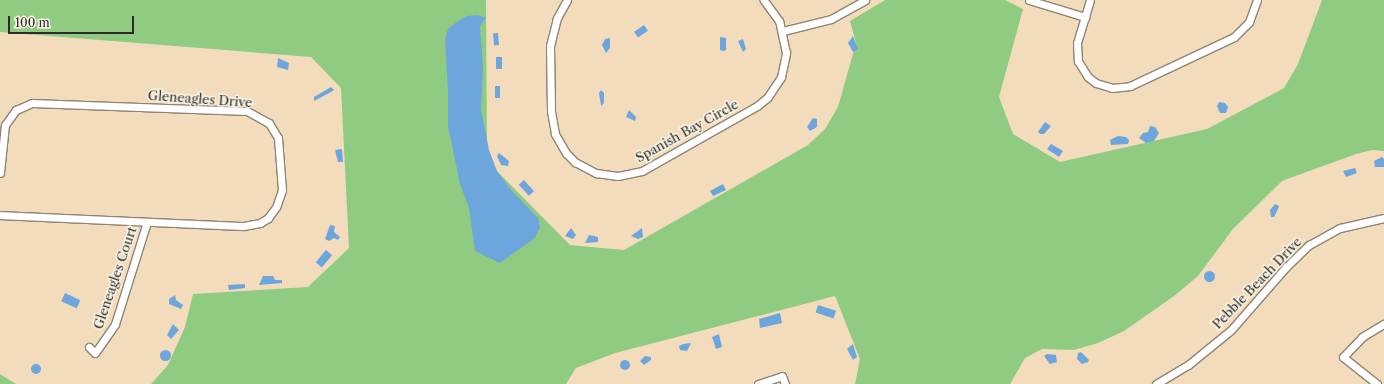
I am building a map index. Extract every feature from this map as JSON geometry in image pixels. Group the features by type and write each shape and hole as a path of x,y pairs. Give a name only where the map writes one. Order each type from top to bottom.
{"street":[{"name":"Spanish Bay Circle","path":"567,0 557,18 550,46 552,122 559,144 566,153 585,169 607,176 631,175 642,171 757,106 767,98 780,77 786,53 783,31 773,10 764,0"},
{"path":"783,31 831,19 865,0"},
{"path":"1029,0 1085,16"},
{"path":"1090,0 1077,43 1078,61 1082,70 1096,83 1121,88 1234,37 1249,22 1258,0"},
{"name":"Gleneagles Drive","path":"0,173 4,125 16,110 32,103 247,111 263,118 274,129 280,144 282,190 276,208 268,218 252,225 243,226 0,216"},
{"name":"Pebble Beach Drive","path":"1156,384 1188,365 1231,330 1286,267 1309,245 1340,228 1384,218"},
{"name":"Gleneagles Court","path":"89,347 95,353 115,324 147,222"},
{"path":"1377,384 1342,357 1362,337 1384,324"},
{"path":"758,384 782,376 785,384"}],"green space":[{"path":"0,0 486,0 487,153 495,169 570,245 624,250 808,145 825,129 838,107 856,43 850,21 885,0 1005,0 1023,9 999,97 1013,134 1060,162 1207,129 1284,88 1298,64 1322,0 1384,0 1384,151 1372,150 1356,154 1282,181 1233,229 1198,276 1174,296 1124,331 1098,343 1074,350 1042,349 1025,358 1010,384 855,384 860,359 835,296 615,353 576,368 566,384 151,384 168,365 185,327 193,294 308,287 349,248 341,88 311,57 0,32"},
{"path":"0,374 16,384 0,384"}],"water":[{"path":"478,15 486,18 480,26 483,68 481,109 489,150 497,171 511,190 538,218 540,227 535,238 500,263 475,251 469,208 460,184 448,126 445,39 448,29 458,21 467,16"},
{"path":"644,25 648,31 638,38 634,32"},
{"path":"493,33 498,33 499,45 494,45"},
{"path":"853,36 858,49 853,52 848,43"},
{"path":"720,37 726,38 726,50 723,51 720,50"},
{"path":"610,38 610,48 606,53 602,45 605,39"},
{"path":"743,39 746,49 743,52 738,41"},
{"path":"496,57 502,57 502,69 496,69"},
{"path":"278,58 289,63 288,70 277,67"},
{"path":"495,86 500,86 500,98 495,98"},
{"path":"331,87 334,90 314,101 314,97"},
{"path":"601,90 604,93 604,103 601,106 599,93"},
{"path":"1219,102 1225,103 1228,107 1226,113 1220,113 1217,106"},
{"path":"629,110 636,117 635,121 626,117"},
{"path":"813,118 817,119 817,127 810,131 807,127"},
{"path":"1045,122 1051,126 1044,134 1040,134 1038,132"},
{"path":"1150,126 1155,127 1159,133 1154,141 1146,143 1139,138 1143,133 1148,132"},
{"path":"1118,136 1126,137 1129,140 1128,144 1111,145 1110,140"},
{"path":"1051,144 1063,151 1059,157 1047,149"},
{"path":"342,149 343,162 338,162 335,150"},
{"path":"499,153 509,161 508,166 501,165 497,156"},
{"path":"1382,157 1384,159 1384,167 1375,167 1374,161"},
{"path":"1355,168 1357,173 1346,177 1343,171"},
{"path":"524,180 534,191 529,196 519,185"},
{"path":"723,184 726,190 713,196 710,191"},
{"path":"1275,204 1279,206 1274,217 1271,217 1270,210"},
{"path":"330,225 335,226 334,232 340,237 338,240 334,238 329,241 325,239"},
{"path":"571,228 576,235 573,239 565,236"},
{"path":"642,228 643,237 638,239 631,236"},
{"path":"589,235 598,237 598,242 585,243"},
{"path":"326,250 332,255 322,267 316,262"},
{"path":"1207,271 1211,271 1213,272 1213,280 1207,281 1204,278 1204,274"},
{"path":"263,276 273,276 275,280 282,280 282,283 259,285"},
{"path":"245,284 245,288 229,290 228,285"},
{"path":"65,293 80,300 77,308 61,301"},
{"path":"175,295 176,300 183,305 181,309 169,304 169,299"},
{"path":"818,305 836,311 834,318 816,313"},
{"path":"780,313 782,323 760,328 759,319"},
{"path":"173,324 179,330 171,339 167,335"},
{"path":"719,334 722,347 716,349 712,337"},
{"path":"691,343 687,351 680,350 679,346"},
{"path":"853,344 857,357 853,360 847,349"},
{"path":"163,350 167,350 169,351 169,359 163,360 160,357 160,353"},
{"path":"1081,352 1089,360 1088,362 1082,364 1077,359 1078,353"},
{"path":"1047,354 1056,355 1057,362 1050,364 1044,356"},
{"path":"645,356 651,357 651,360 644,365 640,361"},
{"path":"623,360 627,360 629,361 629,369 623,370 620,367 620,363"},
{"path":"34,364 38,364 41,369 38,374 34,374 31,371 31,367"}]}
